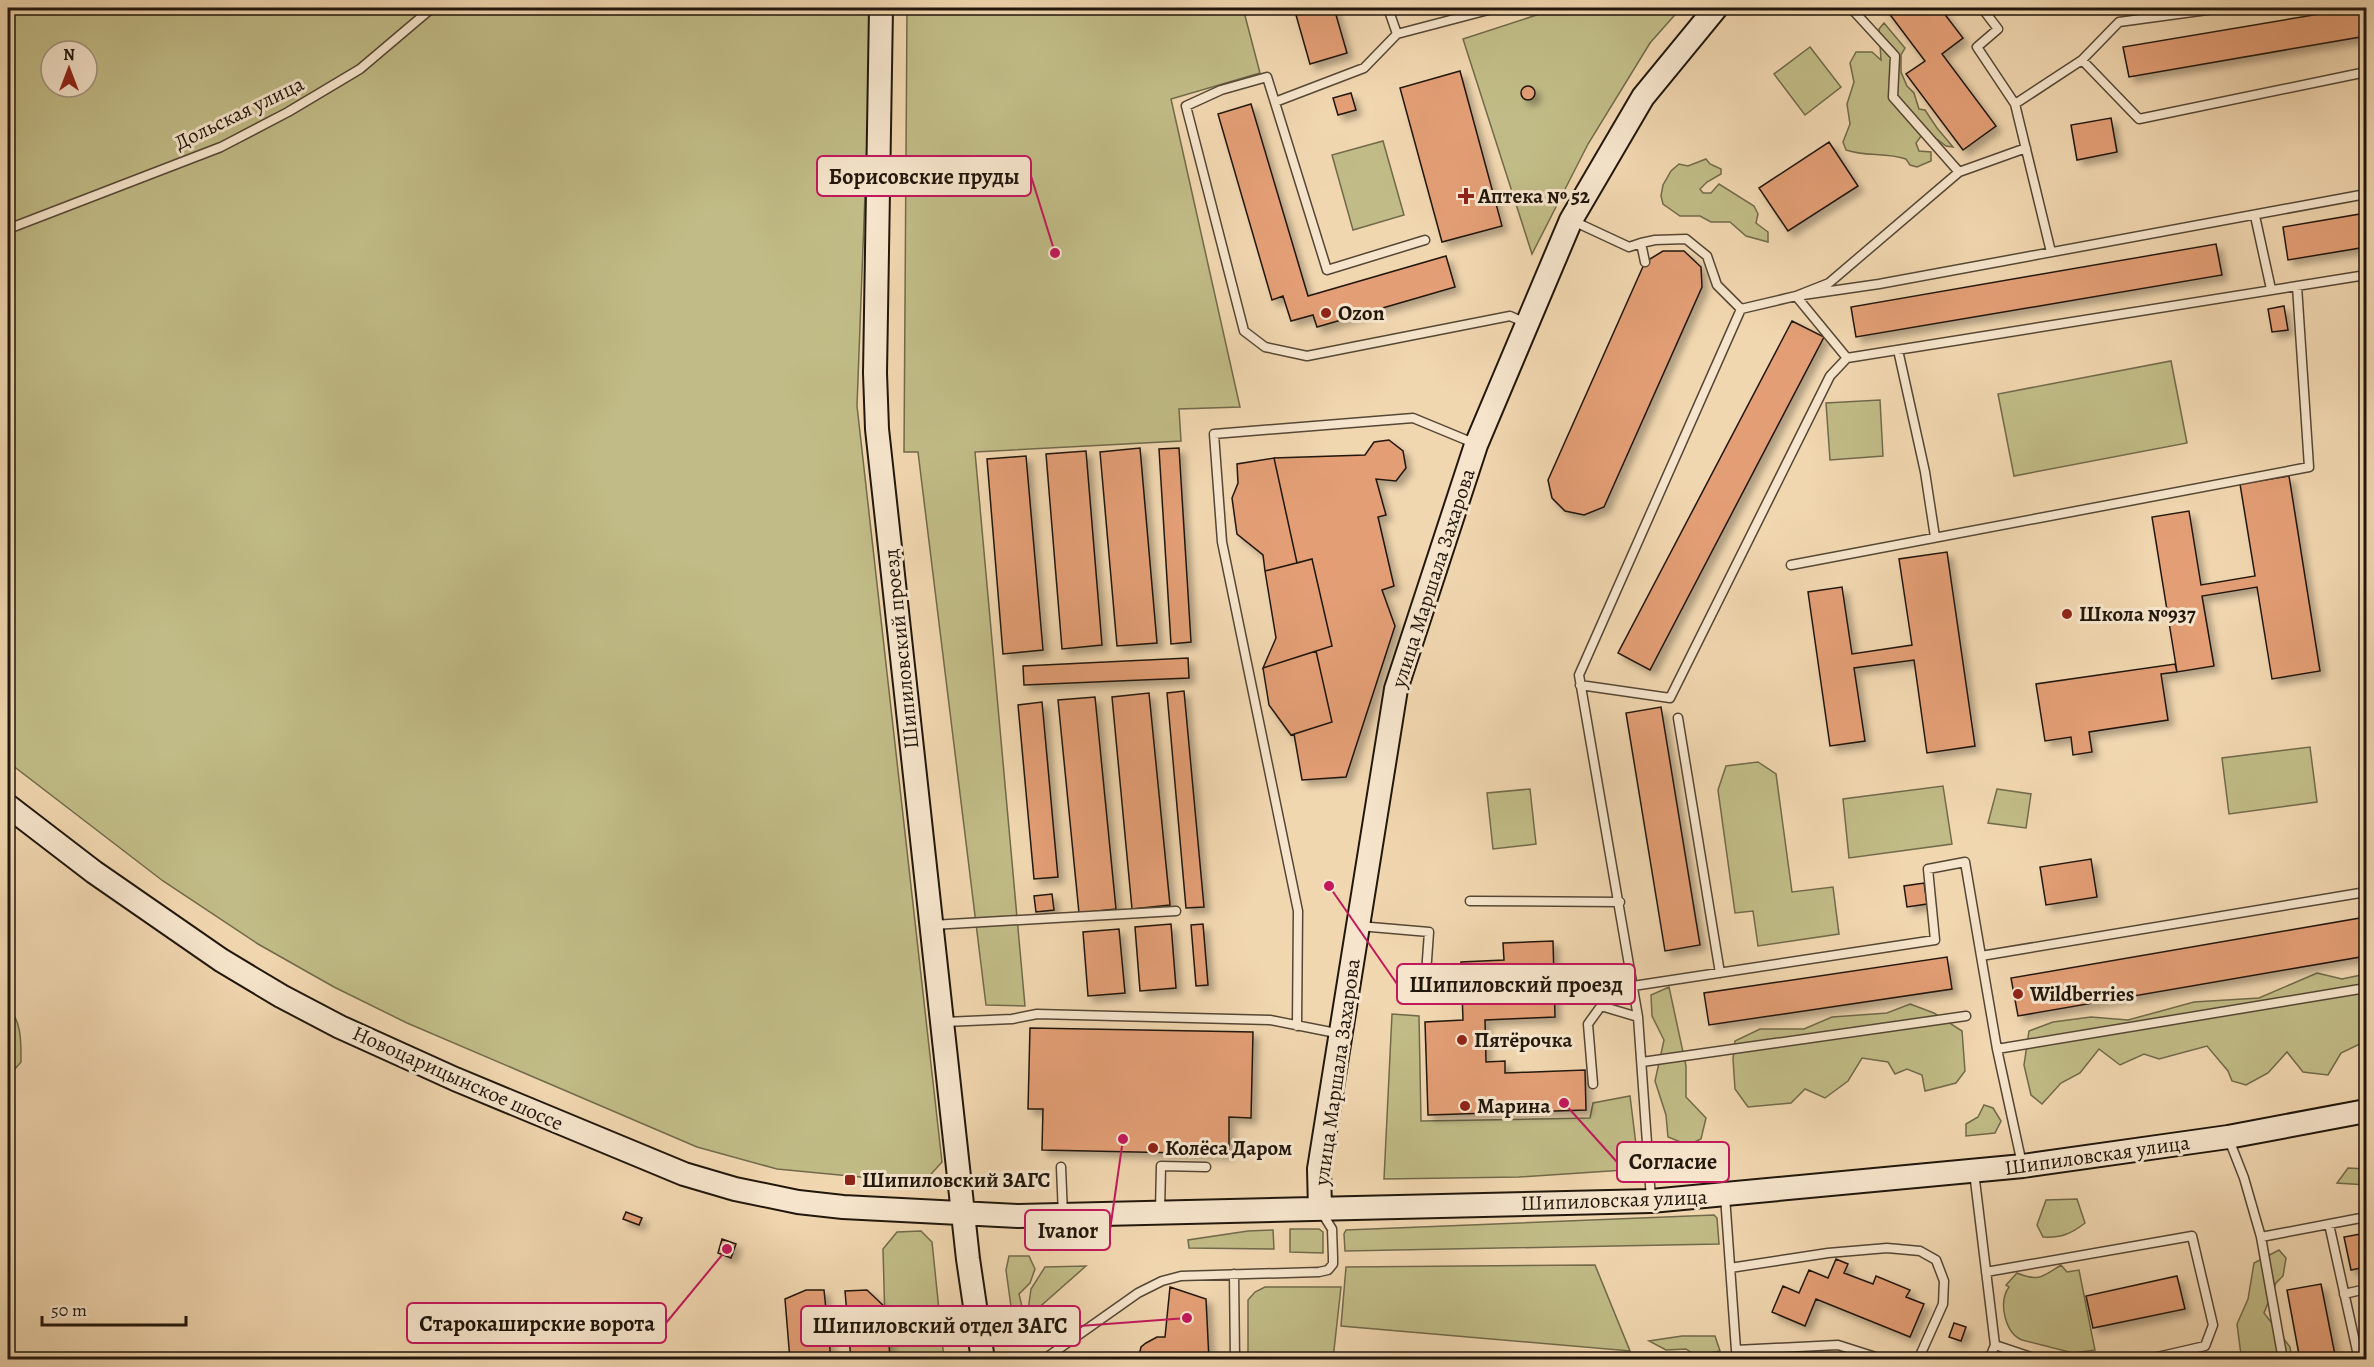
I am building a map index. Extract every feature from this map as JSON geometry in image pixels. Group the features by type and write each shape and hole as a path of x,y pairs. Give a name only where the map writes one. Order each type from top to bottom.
{"main road":[{"name":"Шипиловский проезд","path":"881,8 875,373 877,429 968,1259 983,1359"},
{"name":"улица Маршала Захарова","path":"1320,1209 1319,1169 1396,688 1476,445 1571,220 1643,97 1716,8"},
{"name":"Новоцарицынское шоссе","path":"8,806 94,872 221,960 281,996 340,1027 454,1079 684,1173 735,1189 798,1202 843,1207 964,1212"},
{"name":"Шипиловская улица","path":"964,1212 1018,1216 1652,1202 2023,1166 2228,1137 2367,1111"}],"lane":[{"name":"Дольская улица","path":"8,229 221,147 288,112 360,69 432,8"},
{"path":"1388,8 1397,34"},
{"path":"1275,102 1364,68 1397,34 1496,8"},
{"path":"1851,8 1895,56 1893,97 1959,172"},
{"path":"1982,8 1998,29 1977,47 2014,104 2051,252"},
{"path":"2014,104 2082,60 2119,22 2222,8"},
{"path":"2082,60 2139,119 2367,72"},
{"path":"1425,240 1327,270 1267,77 1221,90 1186,105 1244,330 1265,347 1307,356 1510,316 1526,323"},
{"path":"1796,296 1829,283 1959,172 2026,148"},
{"path":"1741,309 1796,296 1879,284 2367,194"},
{"path":"2255,216 2271,289"},
{"path":"1571,220 1629,247 1655,240 1686,239 1707,256 1717,285 1741,309"},
{"path":"1641,243 1645,262"},
{"path":"1580,685 1670,698 1830,376 1847,358 2367,275"},
{"path":"1791,565 2309,467 2297,285"},
{"path":"1796,296 1847,358"},
{"path":"1652,1202 1638,1017 1620,902 1579,675 1741,309"},
{"path":"1898,350 1925,472 1935,537"},
{"path":"1297,1026 1298,911 1222,542 1214,434 1413,418 1476,445"},
{"path":"1678,718 1720,973"},
{"path":"1633,986 1935,940 1929,869 1965,862 1997,1049 2023,1166"},
{"path":"1982,956 2367,892"},
{"path":"1470,901 1620,902"},
{"path":"932,925 1176,911"},
{"path":"1358,926 1428,932 1425,988"},
{"path":"1997,1049 2367,988"},
{"path":"1593,1084 1588,1024 1601,1006 1638,1017"},
{"path":"942,1022 1012,1019 1037,1014 1270,1020 1341,1034"},
{"path":"1642,1062 1966,1016"},
{"path":"2228,1137 2244,1178 2261,1236 2283,1359"},
{"path":"1160,1212 1161,1166 1206,1167"},
{"path":"1062,1167 1063,1215"},
{"path":"1974,1172 1995,1345 1989,1359"},
{"path":"1725,1195 1736,1350 1838,1345 1885,1359"},
{"path":"1046,1359 1138,1293 1162,1281 1181,1276 1328,1270 1333,1264 1332,1229 1320,1209"},
{"path":"2261,1236 2367,1217"},
{"path":"2329,1224 2359,1359"},
{"path":"1986,1272 2192,1236 2213,1325 2205,1346 2144,1359"},
{"path":"1730,1268 1828,1253 1887,1248 1920,1251 1936,1260 1944,1281 1942,1304 1918,1359"},
{"path":"1234,1274 1235,1359"},
{"path":"2344,1294 2367,1290"},
{"path":"1720,1295 1732,1294"},
{"path":"1995,1345 2040,1359"}],"shaded area":[{"path":"8,8 872,8 857,406 942,1162 923,1183 777,1169 697,1147 407,1023 334,987 258,944 163,881 8,762"},
{"path":"907,8 1243,8 1260,73 1171,99 1240,407 1179,409 1181,441 975,452 1025,1006 986,1005 918,452 904,452"},
{"path":"1558,8 1681,8 1650,43 1588,144 1532,254 1463,39"},
{"path":"1884,23 1905,48 1901,55 1901,72 1907,86 1914,93 1919,109 1925,110 1953,147 1921,136 1916,143 1919,151 1931,152 1931,161 1917,167 1910,165 1906,159 1898,157 1846,150 1843,142 1850,124 1847,104 1854,82 1850,63 1856,52 1872,52 1881,60 1879,29"},
{"path":"1810,47 1841,87 1805,115 1774,74"},
{"path":"1383,141 1404,215 1353,230 1332,155"},
{"path":"1706,159 1710,164 1721,169 1721,174 1700,189 1703,193 1711,193 1719,184 1754,206 1758,214 1756,223 1768,232 1768,242 1746,236 1730,222 1711,222 1700,216 1680,216 1663,204 1661,196 1663,185 1671,171 1679,164 1688,166"},
{"path":"2171,361 2187,443 2014,476 1998,394"},
{"path":"1880,400 1883,456 1830,460 1826,403"},
{"path":"2310,747 2317,802 2229,814 2222,758"},
{"path":"1758,762 1776,774 1792,892 1833,887 1839,934 1758,946 1753,911 1735,913 1718,790 1726,766"},
{"path":"1943,786 1952,844 1849,858 1843,799"},
{"path":"1530,789 1536,844 1493,849 1487,793"},
{"path":"1997,789 2031,794 2026,828 1988,823"},
{"path":"2317,973 2342,979 2366,974 2366,1041 2341,1053 2328,1075 2303,1072 2287,1052 2268,1073 2246,1085 2232,1081 2228,1071 2207,1046 2159,1059 2144,1054 2120,1065 2099,1049 2080,1073 2061,1083 2042,1104 2031,1095 2024,1065 2029,1031 2053,1022 2091,1017 2128,1020 2194,1002 2259,998"},
{"path":"1669,987 1686,1066 1686,1097 1706,1118 1701,1139 1688,1145 1668,1137 1666,1115 1655,1081 1664,1040 1652,1016 1651,995"},
{"path":"1910,1004 1934,1013 1962,1031 1965,1071 1956,1083 1925,1091 1922,1075 1907,1069 1895,1074 1888,1062 1862,1058 1848,1081 1825,1098 1805,1089 1791,1103 1748,1107 1735,1089 1733,1059 1735,1041 1760,1029 1804,1029 1832,1017 1887,1013"},
{"path":"8,1008 13,1013 18,1026 21,1040 21,1062 8,1077"},
{"path":"1392,1014 1419,1016 1421,1121 1590,1118 1593,1103 1630,1096 1639,1169 1519,1177 1384,1179"},
{"path":"1984,1105 1993,1108 2001,1121 1995,1133 1966,1136 1966,1124 1978,1117"},
{"path":"2348,1168 2366,1169 2366,1185 2337,1183"},
{"path":"2077,1199 2085,1223 2066,1235 2043,1237 2037,1225 2046,1200"},
{"path":"1714,1215 1717,1218 1719,1244 1345,1251 1344,1234 1346,1230"},
{"path":"1290,1229 1319,1229 1323,1232 1323,1253 1290,1252"},
{"path":"1273,1230 1274,1249 1189,1248 1188,1240 1248,1231"},
{"path":"921,1231 932,1242 944,1359 886,1359 883,1249 897,1232"},
{"path":"2279,1250 2286,1258 2283,1276 2276,1283 2264,1313 2290,1347 2292,1359 2239,1359 2241,1355 2237,1324 2248,1299 2254,1263"},
{"path":"1009,1256 1029,1256 1035,1269 1030,1283 1019,1294 1023,1311 1013,1321 1006,1270"},
{"path":"1595,1265 1630,1351 1341,1326 1346,1267"},
{"path":"2061,1265 2067,1272 2079,1270 2095,1350 2073,1353 2022,1340 2011,1331 2008,1324 2004,1309 2009,1287 2006,1285 2017,1273 2036,1278"},
{"path":"1086,1266 1027,1318 1031,1289 1045,1267"},
{"path":"1265,1287 1341,1287 1333,1359 1248,1359 1248,1300 1255,1292"},
{"path":"1682,1336 1715,1336 1720,1351 1696,1356 1686,1349 1666,1350 1649,1341"}],"building":[{"path":"1294,8 1334,8 1347,53 1310,64"},
{"path":"1885,8 1940,8 1963,38 1942,54 1996,126 1963,150 1906,74 1925,61"},
{"path":"2366,8 2366,36 2129,77 2123,47"},
{"path":"1460,71 1502,226 1442,242 1400,88"},
{"path":"1525,86 1531,86 1535,93 1531,100 1525,100 1521,96 1521,90"},
{"path":"1351,93 1356,110 1338,115 1333,98"},
{"path":"1251,104 1308,296 1446,256 1455,287 1317,327 1313,315 1291,321 1283,296 1272,300 1218,114"},
{"path":"2111,118 2117,152 2077,160 2071,125"},
{"path":"1829,142 1858,186 1788,231 1759,188"},
{"path":"2366,213 2366,247 2288,260 2283,227"},
{"path":"2216,244 2222,275 1856,337 1851,307"},
{"path":"1663,251 1684,251 1701,267 1702,287 1604,507 1584,515 1565,511 1552,498 1548,480 1645,262"},
{"path":"2284,306 2288,330 2272,332 2268,309"},
{"path":"1792,321 1824,337 1650,670 1618,653"},
{"path":"1389,440 1403,451 1406,468 1396,481 1376,479 1386,515 1378,517 1394,586 1382,590 1395,626 1346,777 1302,780 1294,734 1332,722 1316,651 1332,646 1312,559 1297,563 1274,458 1365,455 1374,442"},
{"path":"1140,448 1157,643 1117,646 1100,452"},
{"path":"1179,448 1191,642 1171,644 1159,449"},
{"path":"1086,451 1102,645 1062,649 1046,454"},
{"path":"1026,456 1043,650 1003,654 987,459"},
{"path":"1274,458 1297,563 1265,571 1263,555 1237,534 1232,498 1238,483 1237,464"},
{"path":"2289,476 2320,671 2272,679 2257,587 2202,596 2214,666 2177,672 2152,517 2189,511 2201,585 2255,576 2240,484"},
{"path":"1947,552 1975,746 1927,753 1914,660 1854,668 1865,741 1830,746 1808,592 1842,587 1852,654 1912,645 1899,559"},
{"path":"1312,559 1332,646 1263,668 1276,638 1265,571"},
{"path":"1316,651 1332,722 1291,735 1269,705 1263,668"},
{"path":"1188,658 1189,678 1024,685 1023,666"},
{"path":"2175,664 2177,672 2161,674 2168,720 2089,732 2092,752 2073,755 2071,737 2045,741 2036,684"},
{"path":"1184,691 1204,907 1186,908 1167,693"},
{"path":"1149,693 1170,905 1132,909 1112,697"},
{"path":"1095,697 1116,909 1079,913 1058,700"},
{"path":"1042,702 1058,877 1034,879 1018,705"},
{"path":"1661,707 1700,945 1665,951 1626,713"},
{"path":"2091,859 2097,897 2046,905 2040,867"},
{"path":"1924,883 1927,904 1907,907 1904,886"},
{"path":"1052,894 1054,910 1036,912 1034,896"},
{"path":"2366,917 2366,956 2018,1016 2011,978"},
{"path":"1171,924 1176,988 1140,991 1135,927"},
{"path":"1203,924 1208,985 1196,986 1191,925"},
{"path":"1119,929 1125,993 1088,996 1083,932"},
{"path":"1553,941 1555,1017 1485,1020 1486,1062 1505,1061 1505,1073 1585,1070 1586,1110 1428,1115 1425,1022 1463,1020 1461,962 1504,960 1503,943"},
{"path":"1947,957 1952,989 1709,1025 1704,993"},
{"path":"1030,1028 1253,1032 1251,1118 1229,1117 1229,1154 1042,1150 1043,1109 1028,1109"},
{"path":"626,1212 642,1218 639,1225 623,1219"},
{"path":"2366,1233 2366,1267 2351,1270 2344,1237"},
{"path":"722,1239 736,1244 731,1258 718,1253"},
{"path":"1836,1259 1848,1264 1844,1273 1873,1284 1876,1276 1910,1290 1906,1297 1924,1304 1910,1337 1816,1299 1805,1326 1772,1312 1783,1286 1799,1293 1809,1270 1828,1278"},
{"path":"2177,1276 2185,1309 2093,1328 2086,1296"},
{"path":"2321,1284 2336,1360 2300,1360 2287,1290"},
{"path":"1170,1287 1206,1299 1209,1360 1138,1360 1141,1347 1157,1337 1165,1337"},
{"path":"806,1290 824,1290 831,1360 790,1360 785,1299"},
{"path":"867,1290 887,1309 890,1360 851,1360 845,1291"},
{"path":"1954,1323 1966,1327 1961,1341 1949,1337"}],"place":[{"name":"Аптека № 52","path":"1466,196"},
{"name":"Борисовские пруды","path":"1055,253"},
{"name":"Ozon","path":"1326,313"},
{"name":"Школа №937","path":"2067,614"},
{"name":"Шипиловский проезд","path":"1329,886"},
{"name":"Wildberries","path":"2018,994"},
{"name":"Пятёрочка","path":"1462,1040"},
{"name":"Согласие","path":"1564,1103"},
{"name":"Марина","path":"1465,1106"},
{"name":"Ivanor","path":"1123,1139"},
{"name":"Колёса Даром","path":"1153,1148"},
{"name":"Шипиловский ЗАГС","path":"850,1180"},
{"name":"Старокаширские ворота","path":"727,1249"},
{"name":"Шипиловский отдел ЗАГС","path":"1187,1318"}]}
